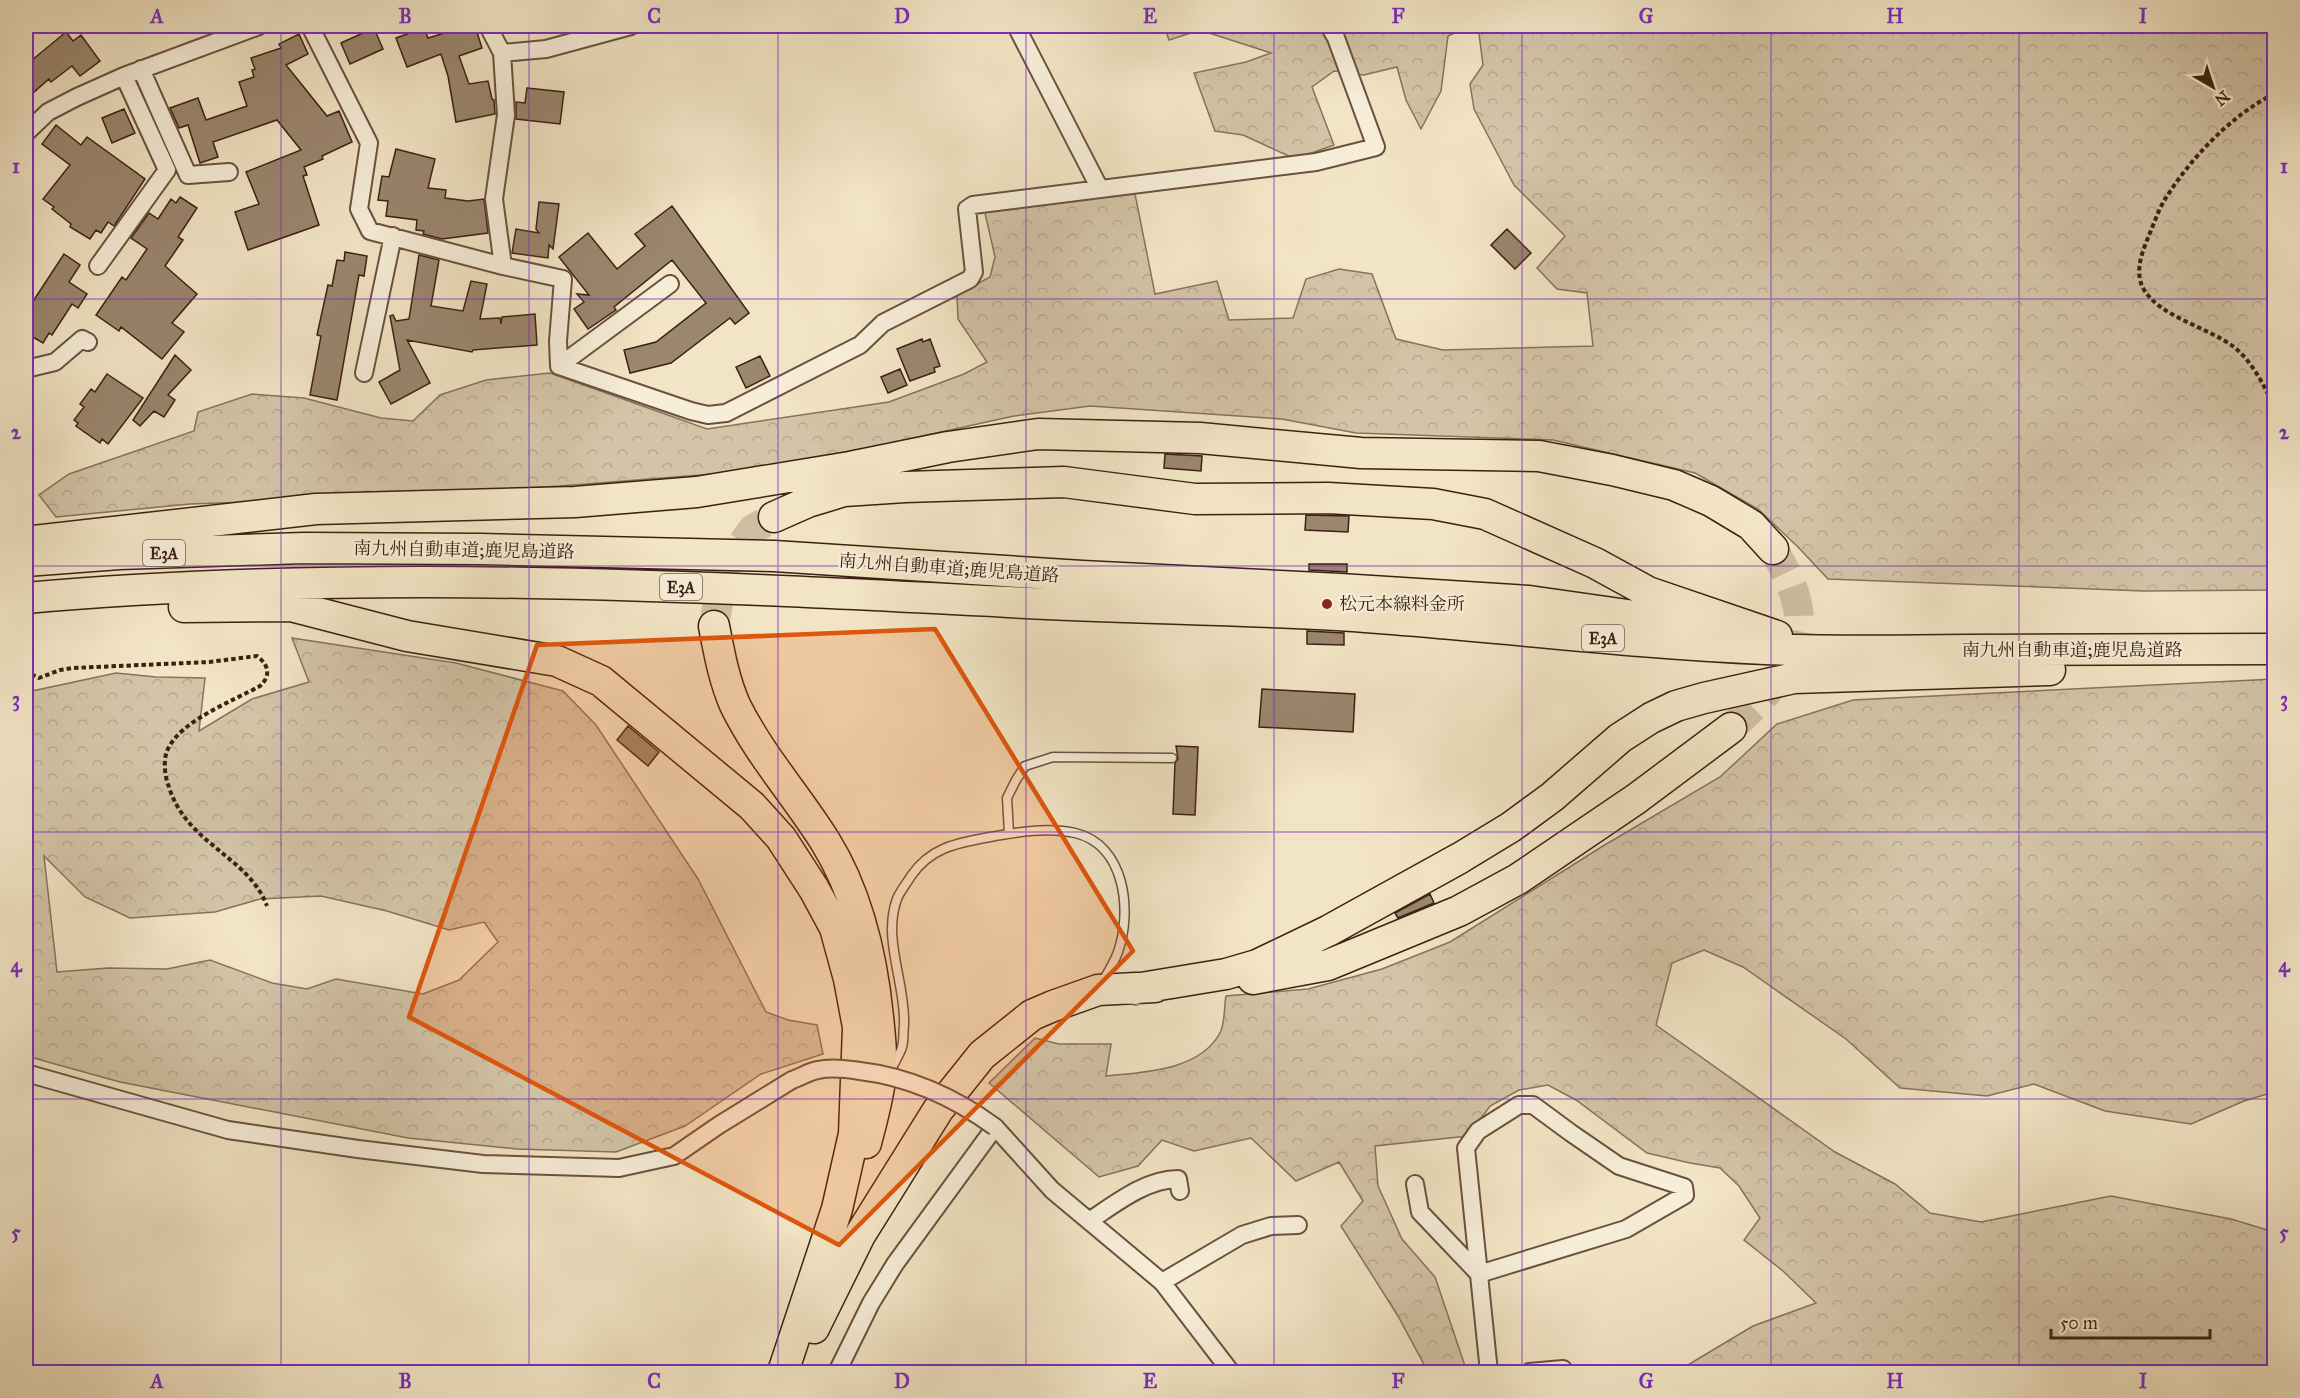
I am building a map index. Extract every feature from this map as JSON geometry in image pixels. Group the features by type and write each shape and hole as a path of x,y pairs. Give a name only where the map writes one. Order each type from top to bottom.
{"highway":[{"path":"26,542 316,508 575,502 697,492 850,467 948,447 1038,434 1200,438 1361,453 1539,456 1674,485 1711,501 1751,525 1773,549"},
{"path":"774,517 808,502 844,491 1064,482 1195,499 1328,498 1433,504 1485,514 1595,562 1648,592 1777,636"},
{"name":"南九州自動車道;鹿児島道路","path":"26,561 119,554 304,548 480,549 774,556 1529,601 1869,651"},
{"name":"南九州自動車道;鹿児島道路","path":"26,598 120,589 309,583 463,582 767,590 1078,606 1337,615 1646,642 1770,649 1869,651 2274,649"},
{"path":"26,621 291,606 407,636 557,661 601,681 752,806 781,838 814,889 835,928 849,979 858,1027 854,1134 837,1209 783,1372"},
{"path":"714,626 719,652 735,703 769,762 799,801 827,844 850,891 874,973 881,1070 877,1098 856,1189 806,1299"},
{"path":"1135,989 1226,974 1257,964 1328,931 1460,858 1511,826 1552,797 1620,738 1651,718 1676,706 1794,678 2142,665 2274,656"},
{"path":"795,1372 829,1295 860,1235 926,1128 982,1054 1032,1015 1098,990 1257,979 1328,965 1459,911 1518,879 1636,799 1731,728"}],"street":[{"path":"26,133 48,112 124,76 260,26"},
{"path":"310,26 369,143 359,209 370,231 503,266 563,279 558,341 559,366"},
{"path":"488,26 502,52 506,115 494,199 503,266"},
{"path":"502,52 546,49 631,26"},
{"path":"1016,26 1100,189"},
{"path":"559,366 691,411 708,415 726,413 860,345 883,323 970,279 974,272 967,209 973,205 1316,162 1376,147 1336,38 1329,26"},
{"path":"141,69 188,175 229,172"},
{"path":"98,266 167,170 124,76"},
{"path":"364,373 393,236"},
{"path":"559,366 670,284"},
{"path":"26,369 55,362 82,339 88,342"},
{"path":"26,1073 228,1130 483,1164 619,1168 674,1156 792,1080 818,1070 848,1069 883,1073 917,1083 966,1106 995,1127 1052,1190 1162,1282 1231,1372"},
{"path":"1479,1274 1626,1229 1685,1195 1684,1187 1619,1166 1533,1105 1519,1105 1478,1131 1466,1148 1489,1372"},
{"path":"837,1372 871,1303 894,1264 995,1127"},
{"path":"1089,1221 1123,1199 1164,1179 1178,1179 1180,1191"},
{"path":"1415,1184 1420,1212 1479,1274"},
{"path":"1162,1282 1242,1235 1271,1226 1298,1225"},
{"path":"1529,1372 1563,1369"}],"lane":[{"path":"1009,833 1007,798 1025,766 1053,757 1172,758"},
{"path":"877,1098 903,1046 904,1013 892,924 897,899 924,859 942,848 1009,833 1052,830 1077,834 1095,842 1116,866 1122,883 1124,904 1123,930 1118,952 1098,990"}],"path":[{"path":"2274,94 2232,120 2193,163 2163,202 2139,260 2142,286 2157,304 2235,348 2265,385 2274,408"},
{"path":"26,621 29,668 33,675 39,678 60,670 74,668 209,662 257,656 265,662 268,671 267,680 191,724 166,752 166,768 172,798 183,816 254,882 267,906"}],"highlighted area":[{"path":"935,629 1133,951 839,1245 409,1017 537,645"}],"green space":[{"path":"1164,26 1470,26 1448,36 1441,91 1421,129 1406,100 1397,67 1364,75 1334,71 1312,87 1334,145 1295,159 1243,135 1215,131 1194,73 1246,62 1271,53 1200,30 1169,40"},
{"path":"1478,26 2274,26 2274,590 2144,591 1828,579 1758,509 1695,473 1553,440 1356,433 1282,419 1090,406 1014,416 868,448 726,473 560,486 190,504 56,517 39,495 69,474 194,431 198,412 252,394 304,398 381,418 413,421 440,395 486,380 550,373 707,429 889,402 964,374 987,362 958,319 957,295 990,277 995,257 985,213 998,202 1109,193 1135,194 1155,294 1217,281 1229,320 1293,318 1306,279 1339,269 1372,274 1396,339 1443,350 1593,346 1587,293 1557,289 1537,268 1565,236 1514,185 1474,109 1470,84 1483,65"},
{"path":"292,638 456,663 563,691 596,725 698,879 766,1012 788,1020 817,1025 823,1054 761,1074 685,1126 616,1152 517,1149 408,1138 120,1082 26,1056 26,648 32,691 116,673 205,678 199,731 252,699 309,682","holes":["44,856 85,897 130,918 215,912 260,899 321,896 387,911 449,930 484,922 498,942 459,980 423,994 336,979 307,989 272,983 210,960 167,969 108,968 57,972"]},
{"path":"2274,679 2274,1092 2244,1101 2191,1124 2105,1111 2034,1084 1987,1096 1900,1088 1846,1039 1743,967 1704,950 1672,963 1656,1025 1835,1152 1895,1184 1930,1213 1981,1222 2111,1196 2231,1219 2274,1232 2274,1372 1676,1372 1753,1326 1816,1303 1783,1271 1744,1240 1760,1218 1739,1186 1720,1168 1647,1153 1576,1100 1548,1085 1519,1090 1490,1106 1468,1136 1375,1146 1378,1186 1402,1239 1435,1277 1467,1372 1428,1372 1398,1316 1341,1226 1363,1201 1339,1162 1296,1181 1251,1138 1194,1151 1162,1140 1138,1166 1099,1177 989,1083 1035,1038 1059,1044 1111,1044 1106,1076 1153,1071 1185,1062 1211,1046 1220,1033 1224,1020 1226,996 1308,989 1382,969 1450,942 1603,846 1720,777 1777,724 1853,700"}],"building":[{"path":"475,26 482,48 459,56 469,84 488,81 494,100 495,114 456,122 448,76 441,54 407,67 396,38 424,28 428,38"},
{"path":"374,28 383,49 350,64 341,43"},
{"path":"66,32 73,41 81,35 100,61 80,76 72,66 51,82 49,79 26,99 26,65"},
{"path":"299,34 308,54 286,65 327,116 339,111 352,142 304,167 307,175 303,176 319,225 248,250 235,212 259,204 246,172 301,150 277,120 213,142 218,157 200,163 188,125 179,128 170,108 198,98 206,120 247,106 239,82 254,77 252,70 255,69 251,58 281,48 279,44"},
{"path":"527,88 564,92 560,124 516,119 516,102 525,103"},
{"path":"124,109 135,133 112,143 102,118"},
{"path":"56,125 81,145 87,137 145,179 114,226 108,222 101,233 96,230 90,239 70,227 71,224 43,199 70,165 42,144"},
{"path":"396,149 435,159 428,188 446,190 445,198 468,201 484,199 488,233 442,239 416,230 417,220 386,216 388,201 378,200 382,176 389,177"},
{"path":"180,197 197,208 178,237 183,240 165,266 197,294 172,323 184,332 162,359 121,327 119,331 96,315 122,277 126,280 147,249 131,238 149,213 158,219 171,199 176,203"},
{"path":"539,202 559,204 553,249 549,245 548,258 512,253 516,229 539,233 536,229"},
{"path":"672,206 749,313 735,324 730,318 671,363 630,373 624,350 656,342 706,303 672,260 614,307 616,310 588,329 574,309 584,302 577,294 589,295 559,257 588,233 617,269 645,246 635,234"},
{"path":"1507,229 1531,253 1515,269 1491,245"},
{"path":"345,252 367,256 364,276 359,275 337,400 310,395 321,336 317,335 328,285 332,286 337,260 344,261"},
{"path":"64,254 80,265 69,282 87,294 78,308 72,304 52,335 49,333 43,343 26,333 26,312"},
{"path":"419,255 439,260 431,306 463,311 471,281 487,284 480,319 500,318 501,324 502,317 535,314 537,345 473,350 472,352 407,340 430,383 391,404 379,382 400,370 390,316 393,315 396,321 409,319"},
{"path":"922,339 923,342 930,339 940,366 934,368 935,372 910,381 897,349"},
{"path":"175,355 191,370 168,395 175,400 164,417 154,411 140,426 133,420"},
{"path":"760,356 770,376 746,388 736,367"},
{"path":"900,369 907,385 888,393 881,377"},
{"path":"107,374 143,398 108,444 102,439 100,443 76,426 78,423 74,420 84,407 80,404 91,389 95,392"},
{"path":"1165,454 1202,456 1201,471 1164,468"},
{"path":"1306,515 1349,516 1348,532 1305,530"},
{"path":"1309,564 1347,564 1347,572 1309,570"},
{"path":"1307,631 1344,633 1344,645 1307,644"},
{"path":"1262,689 1355,694 1353,732 1259,727"},
{"path":"628,726 659,752 648,766 617,740"},
{"path":"1176,746 1198,747 1195,815 1173,814 1175,763 1178,759"},
{"path":"1430,894 1434,903 1398,918 1395,913"}],"tunnel":[{"path":"714,626 724,569 753,529 774,517"},
{"path":"1731,728 1770,688 1784,667 1796,636 1799,618 1795,597 1787,575 1773,549"}],"place":[{"name":"松元本線料金所","path":"1327,604"}]}
